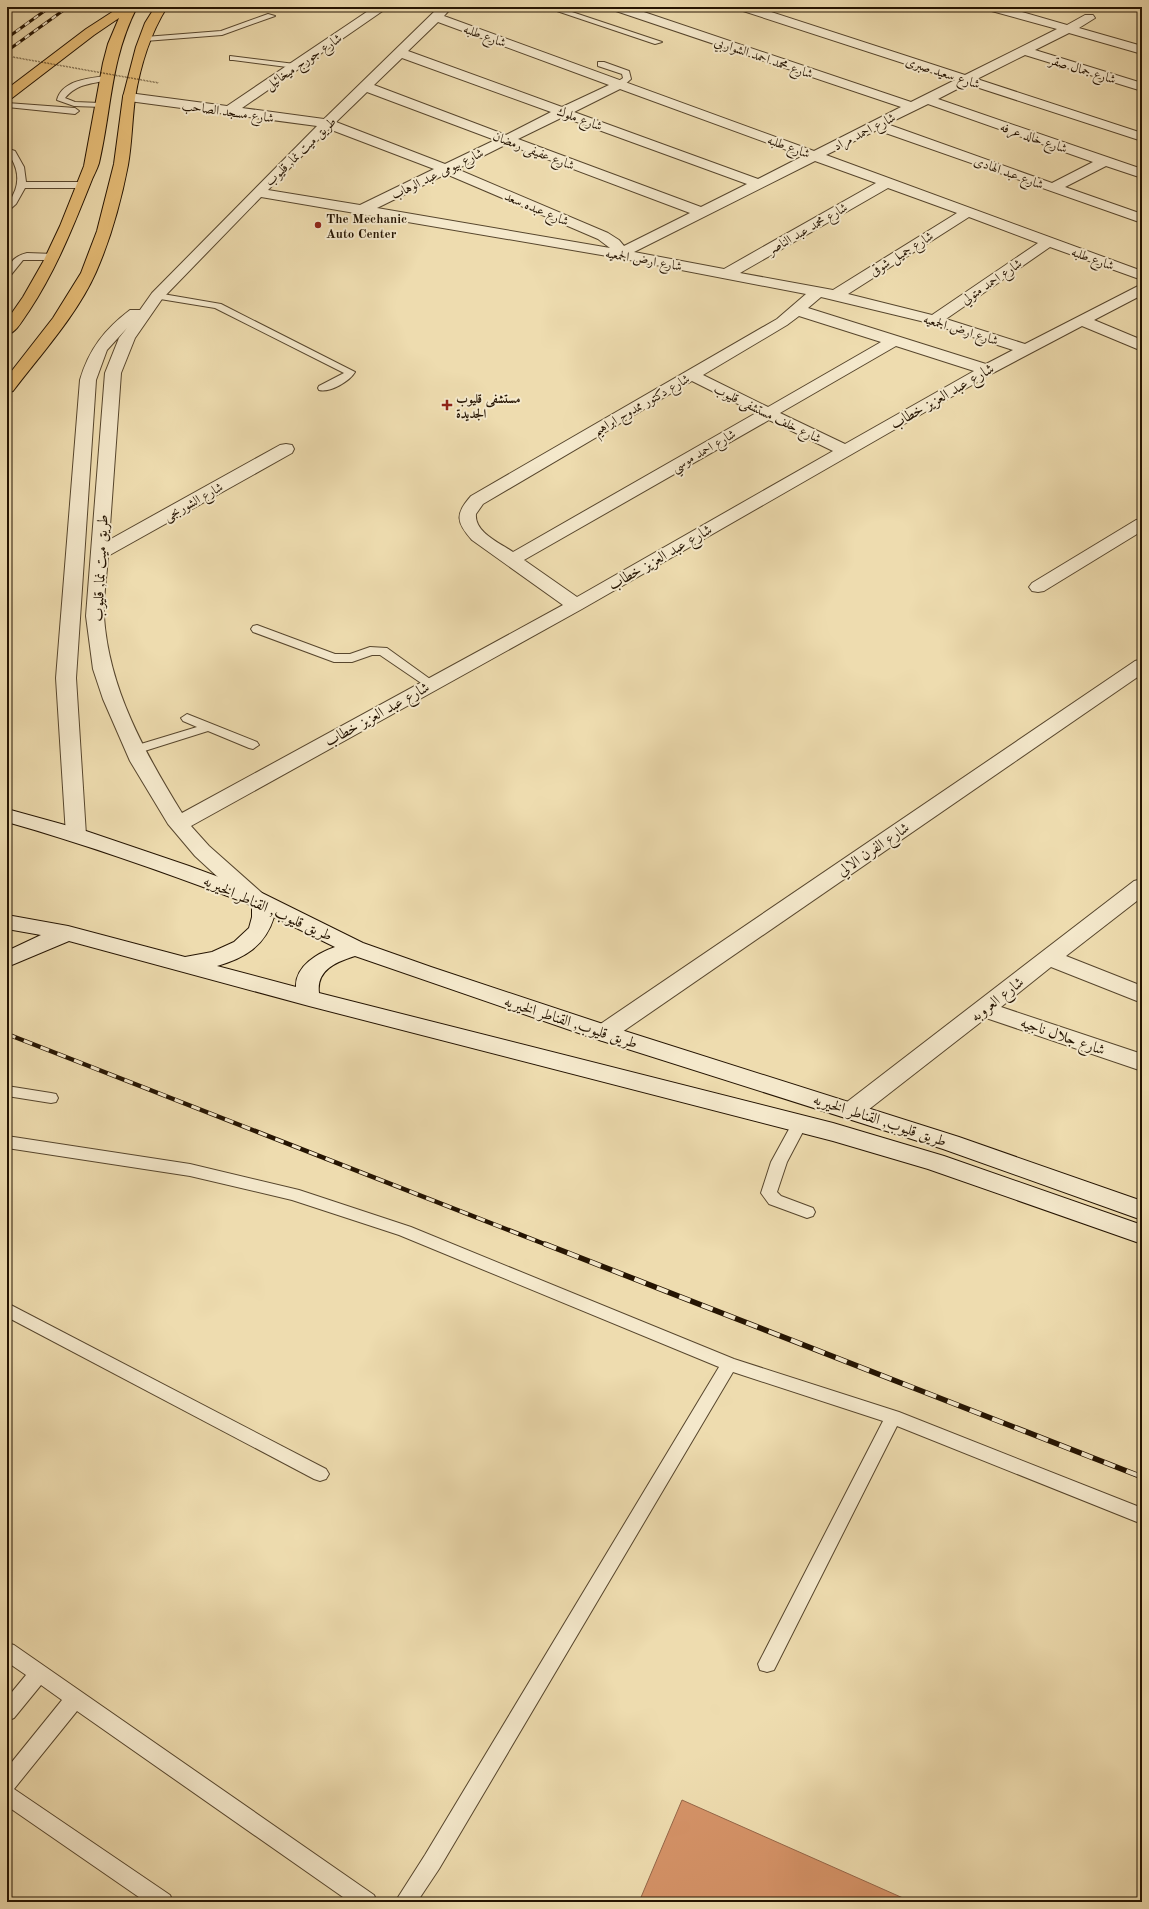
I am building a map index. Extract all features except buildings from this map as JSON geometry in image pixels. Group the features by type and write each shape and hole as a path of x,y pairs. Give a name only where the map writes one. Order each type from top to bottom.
{"highway":[{"path":"7,95 90,32 128,7"},
{"path":"7,330 43,280 69,227 91,164 113,47 123,20 131,7"},
{"path":"7,388 60,320 88,273 104,231 121,164 129,97 145,38 151,23 161,7"}],"street":[{"name":"شارع محمد احمد الشواربي","path":"617,7 912,107"},
{"name":"شارع سعيد صبرى","path":"744,7 1142,137"},
{"path":"992,7 1142,50"},
{"name":"شارع جورج ميخائيل","path":"229,111 378,10"},
{"name":"طريق ميت نما, قليوب","path":"258,901 202,851 178,824 158,792 135,750 113,700 103,669 95,616 113,373 127,338 157,296 258,192 401,53 441,10"},
{"name":"شارع طلبه","path":"441,10 620,84 1142,276"},
{"name":"شارع احمد مراد","path":"619,254 1088,18"},
{"name":"شارع جمال صقر","path":"1025,51 1142,87"},
{"name":"شارع ملوك","path":"401,53 760,184"},
{"name":"شارع بيومى عبد الوهاب","path":"362,210 620,84"},
{"name":"شارع عفيفى رمضان","path":"366,87 703,213"},
{"name":"شارع مسجد الصاحب","path":"129,97 328,124 446,169"},
{"name":"شارع خالد عرفه","path":"927,99 1142,174"},
{"name":"شارع عبد الهادى","path":"876,125 1142,219"},
{"path":"1052,188 1104,161"},
{"name":"شارع عبده سعد","path":"446,169 603,236 616,244 619,254"},
{"name":"شارع محمد عبد الناصر","path":"727,274 888,182"},
{"name":"شارع ارض الجمعيه","path":"258,192 619,254 835,295 934,320 1026,348"},
{"name":"شارع جميل شوقى","path":"835,295 968,212"},
{"name":"شارع احمد متولي","path":"934,320 1048,242"},
{"name":"شارع عبد العزيز خطاب","path":"178,824 576,605 1026,348 1082,321 1142,289"},
{"name":"شارع دكتور ممدوح ابراهيم","path":"512,560 478,536 469,527 466,518 469,508 477,500 782,322 818,292"},
{"name":"طريق ميت نما, قليوب","path":"76,835 66,678 88,380 93,359 104,340 124,321 157,296"},
{"path":"796,310 987,370"},
{"path":"1082,321 1142,346"},
{"name":"شارع احمد موسي","path":"512,560 894,341"},
{"name":"شارع خلف مستشفى قليوب","path":"691,375 845,451"},
{"name":"شارع الشوربجى","path":"100,553 286,449"},
{"path":"1038,587 1142,524"},
{"path":"512,560 576,605"},
{"name":"شارع الفرن الالي","path":"604,1034 1142,665"},
{"name":"طريق قليوب, القناطر الخيريه","path":"7,814 175,868 258,901 355,948 604,1034 951,1143 1142,1211"},
{"name":"شارع العروبه","path":"851,1111 1142,886"},
{"path":"186,964 205,962 223,957 240,949 252,939 261,927 265,914 258,901"},
{"name":"طريق قليوب, القناطر الخيريه","path":"7,922 68,933 309,998 833,1132 934,1162 1142,1235"},
{"path":"7,960 36,945 68,933"},
{"path":"309,998 307,982 316,966 333,954 355,948"},
{"path":"1049,958 1142,995"},
{"name":"شارع جلال ناجيه","path":"984,1009 1142,1063"}],"lane":[{"path":"549,7 658,42"},
{"path":"145,38 222,33 271,16"},
{"path":"233,58 295,66"},
{"path":"601,64 626,74 627,79 620,84"},
{"path":"100,110 69,103 61,100 61,98 69,87 76,83 106,78"},
{"path":"7,105 100,110"},
{"path":"7,208 18,195 22,185 22,168 12,152"},
{"path":"22,185 83,184"},
{"path":"7,274 16,261 23,257 54,257"},
{"path":"157,296 218,306 350,372 347,377 323,388"},
{"path":"258,629 334,658 352,658 370,651 383,651 431,684"},
{"path":"187,718 253,745"},
{"path":"135,750 209,727"},
{"path":"7,1091 51,1098"},
{"path":"799,1124 780,1162 768,1193 775,1200 807,1212"},
{"path":"7,1142 190,1170 293,1194 405,1231 729,1364 893,1417 1142,1516"},
{"path":"7,1309 320,1474"},
{"path":"406,1902 432,1862 729,1364"},
{"path":"767,1664 893,1417"},
{"path":"7,1651 367,1902"},
{"path":"7,1712 39,1673"},
{"path":"7,1783 76,1698"},
{"path":"7,1795 163,1902"}],"path":[{"path":"7,56 159,83"}],"railway":[{"path":"7,38 50,7"},
{"path":"7,51 68,7"},
{"path":"7,1034 547,1245"},
{"path":"545,1244 1142,1477"}],"place":[{"name":"The Mechanic Auto Center","path":"318,225"},
{"name":"مستشفى قليوب الجديدة","path":"447,405"}]}
